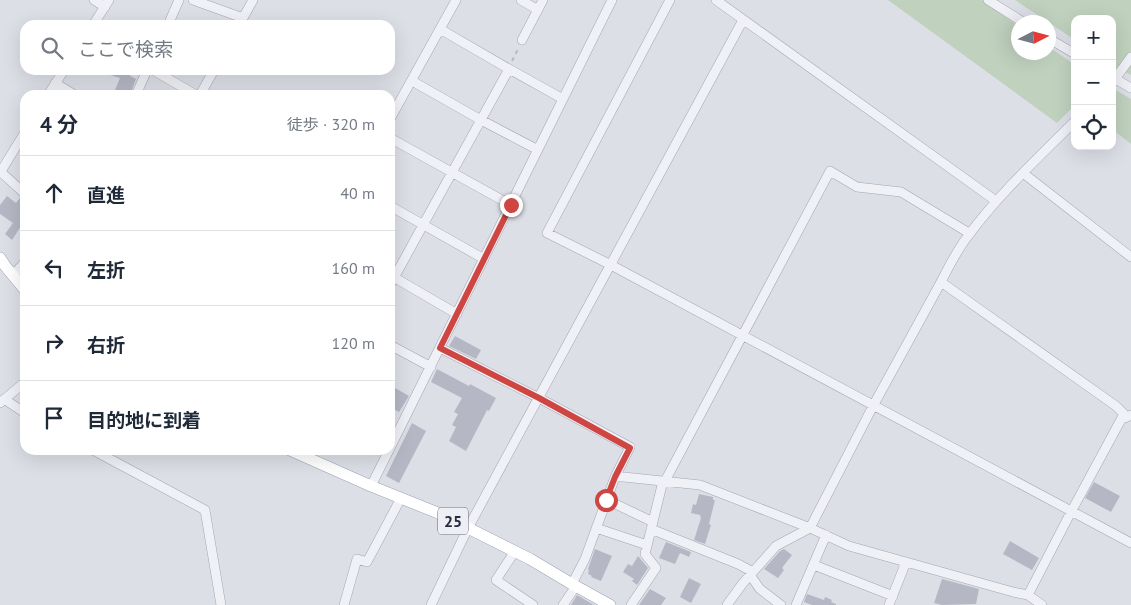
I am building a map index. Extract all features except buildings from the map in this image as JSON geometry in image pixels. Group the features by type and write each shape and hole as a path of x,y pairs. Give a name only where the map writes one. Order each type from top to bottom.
{"main road":[{"path":"0,258 20,284"},
{"name":"25","path":"311,455 371,486 438,513 530,559 610,605"}],"street":[{"path":"94,0 107,3 96,20"},
{"path":"170,20 179,0"},
{"path":"193,0 239,20"},
{"path":"242,20 253,0"},
{"path":"395,110 456,0"},
{"path":"522,0 538,10"},
{"path":"522,40 543,0"},
{"path":"395,439 612,0"},
{"path":"670,0 547,233 611,265 1131,543"},
{"path":"716,0 996,201"},
{"path":"988,0 1012,15"},
{"path":"431,605 468,528 743,20"},
{"path":"440,29 563,99"},
{"path":"1056,43 1071,52"},
{"path":"1116,75 1131,57"},
{"path":"395,272 509,69"},
{"path":"51,90 61,75"},
{"path":"138,90 144,75"},
{"path":"154,75 186,90"},
{"path":"203,90 211,75"},
{"path":"1116,80 1131,88"},
{"path":"412,81 538,150"},
{"path":"55,83 67,90"},
{"path":"727,605 776,546 810,528 873,406 969,233 996,201 1071,125"},
{"path":"20,140 0,172 20,190"},
{"path":"395,141 511,205"},
{"path":"631,605 656,568 645,554 664,481 830,171 858,187 900,192 969,233"},
{"path":"1024,173 1131,257"},
{"path":"395,209 484,259"},
{"path":"13,275 20,267"},
{"path":"395,281 457,314"},
{"path":"615,477 700,485 810,528 849,546 1013,592 1034,601 1071,512 1128,414 942,282"},
{"path":"395,348 431,367"},
{"path":"440,348 539,398 630,448 615,477 585,559 564,605"},
{"path":"20,386 2,401 20,410"},
{"path":"102,455 205,510 221,605"},
{"path":"371,486 387,455"},
{"path":"344,605 357,559 367,562 401,498"},
{"path":"606,500 652,525 738,564 751,574 760,589 781,605"},
{"path":"596,528 647,545"},
{"path":"796,605 826,535"},
{"path":"514,551 496,580 533,605"},
{"path":"814,564 890,603 906,562"}],"path":[{"path":"509,69 522,40"}],"green space":[{"path":"888,0 982,0 1011,21 1011,60 1056,60 1056,52 1071,62 1071,109 1057,123"},
{"path":"1015,0 1131,0 1131,75 1116,67 1116,15 1071,15 1071,37 1056,27 1056,15 1038,15"},
{"path":"1116,90 1131,99 1131,144 1116,132"}],"route":[{"path":"511,205 440,348 539,398 630,448 606,500"}]}
